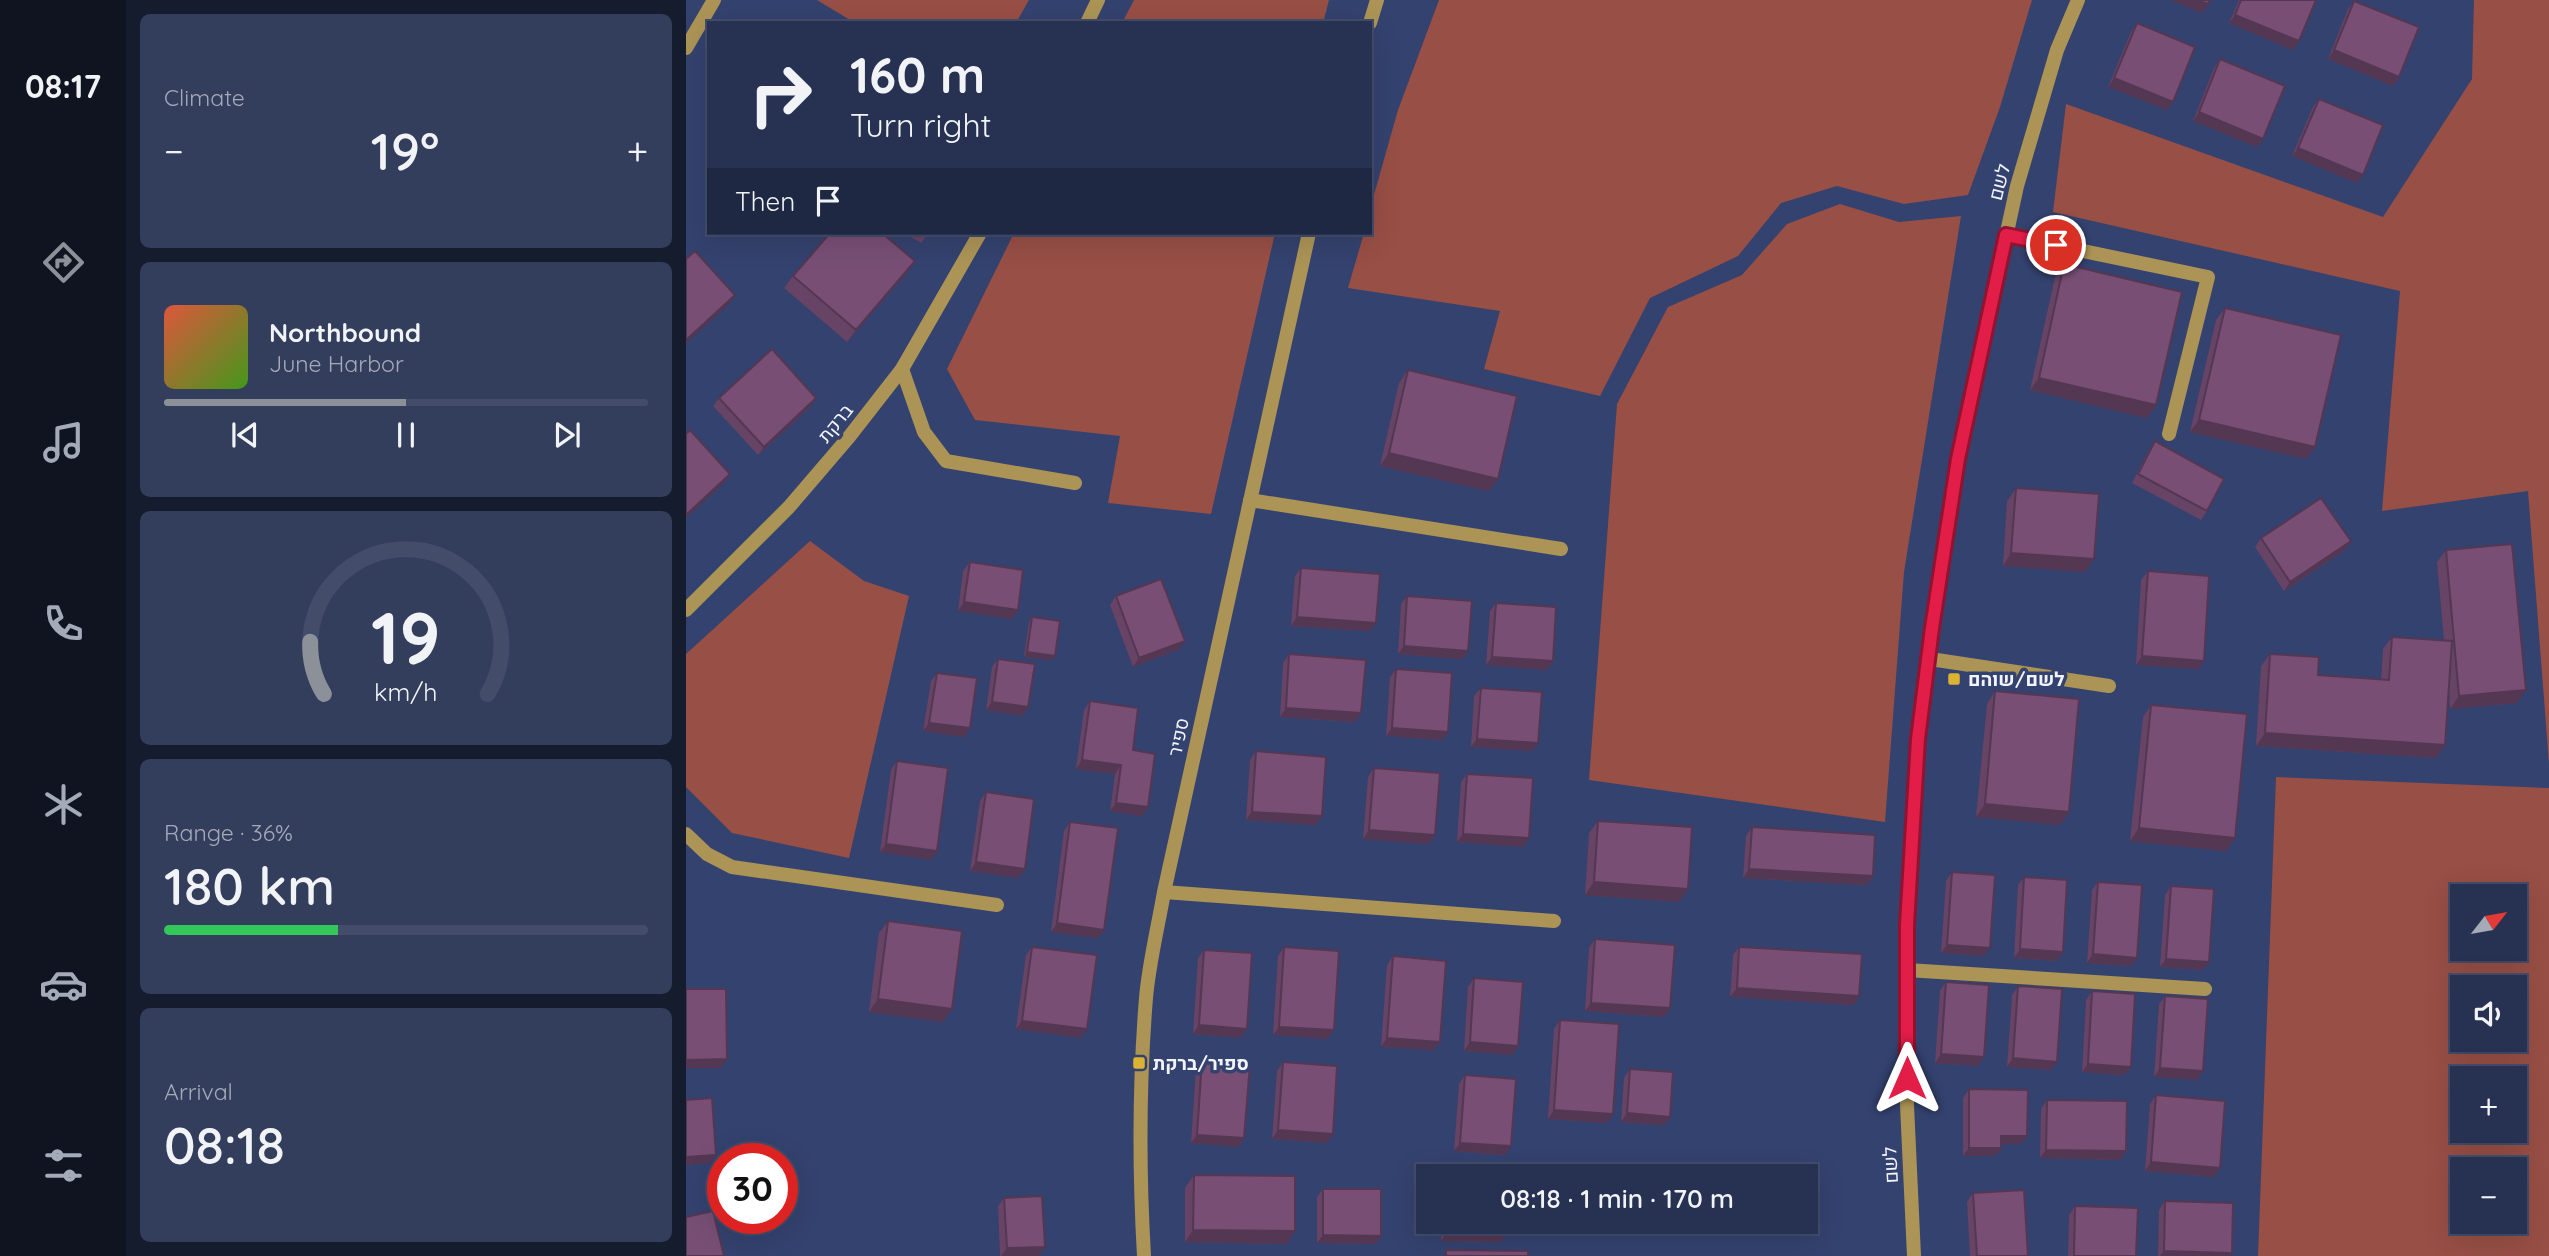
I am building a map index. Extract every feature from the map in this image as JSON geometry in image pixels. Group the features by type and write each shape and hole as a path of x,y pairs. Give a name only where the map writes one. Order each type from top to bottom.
{"street":[{"path":"686,48 714,0"},
{"path":"1088,21 1098,0"},
{"path":"1371,21 1377,0"},
{"name":"לשם","path":"1914,1256 1907,1105 1907,970 1918,739 1932,628 1958,459 2017,186 2057,50 2078,0"},
{"name":"ברקת","path":"686,610 789,507 849,437 902,369 979,235"},
{"name":"ספיר","path":"1144,1256 1141,1104 1146,996 1164,892 1309,235"},
{"path":"2006,235 2208,277 2169,434"},
{"path":"902,369 923,432 946,461 1076,483"},
{"path":"1250,500 1561,549"},
{"path":"1930,659 2109,686"},
{"path":"686,834 707,854 732,867 997,905"},
{"path":"1164,892 1553,921"},
{"path":"1907,970 2205,989"}],"shaded area":[{"path":"817,0 1029,0 1017,21 852,21"},
{"path":"1134,0 1329,0 1324,21 1123,21"},
{"path":"1439,0 2032,0 2000,107 1968,195 1904,204 1837,186 1781,203 1738,256 1650,298 1600,396 1484,369 1500,311 1348,288 1363,235 1372,235 1372,202 1398,110"},
{"path":"2474,0 2549,0 2549,764 2528,491 2382,511 2400,291 2053,212 2066,104 2383,217 2472,79"},
{"path":"1840,204 1899,222 1961,216 1904,572 1885,822 1589,780 1617,404 1668,307 1742,275 1787,224"},
{"path":"1013,235 1275,235 1211,514 1108,503 1120,436 975,420 947,369"},
{"path":"810,541 864,581 909,596 849,858 732,833 686,787 686,654"},
{"path":"2276,777 2549,788 2549,1256 2258,1256"}],"building":[{"path":"2241,0 2316,0 2299,41 2235,15"},
{"path":"2354,1 2419,27 2399,77 2334,50"},
{"path":"2137,23 2195,47 2173,102 2114,78"},
{"path":"2220,59 2285,86 2263,139 2199,112"},
{"path":"2319,99 2383,125 2363,175 2298,148"},
{"path":"828,235 884,235 915,261 856,330 793,276"},
{"path":"695,251 735,295 686,340 686,259"},
{"path":"2064,264 2182,292 2156,405 2039,378"},
{"path":"2225,308 2341,335 2315,447 2199,420"},
{"path":"772,349 816,398 764,447 719,398"},
{"path":"1408,370 1517,396 1498,479 1389,453"},
{"path":"690,430 730,474 686,515 686,434"},
{"path":"2155,441 2224,479 2207,511 2138,474"},
{"path":"2016,488 2099,494 2094,559 2011,553"},
{"path":"2321,498 2351,541 2290,582 2261,538"},
{"path":"2512,544 2526,690 2459,696 2446,550"},
{"path":"970,562 1023,570 1018,610 964,602"},
{"path":"1301,568 1380,574 1376,623 1297,617"},
{"path":"2148,571 2209,576 2204,661 2142,656"},
{"path":"1161,579 1185,641 1139,658 1116,596"},
{"path":"1407,596 1472,601 1468,651 1404,646"},
{"path":"1496,603 1556,607 1553,661 1492,657"},
{"path":"1032,617 1060,621 1055,656 1027,652"},
{"path":"2392,637 2452,641 2445,745 2265,733 2270,654 2319,657 2318,675 2389,680"},
{"path":"1289,654 1366,660 1361,713 1286,708"},
{"path":"998,659 1035,664 1028,707 992,702"},
{"path":"1396,669 1452,673 1448,732 1392,728"},
{"path":"937,673 977,678 970,728 929,723"},
{"path":"1481,688 1542,692 1538,743 1477,739"},
{"path":"1995,691 2079,699 2069,812 1985,804"},
{"path":"1090,701 1138,708 1133,750 1155,754 1148,807 1116,803 1121,765 1082,760"},
{"path":"2151,705 2247,714 2235,838 2139,828"},
{"path":"1256,751 1326,757 1322,816 1252,812"},
{"path":"897,761 948,768 937,851 886,844"},
{"path":"1374,768 1440,773 1435,835 1369,830"},
{"path":"1467,774 1533,778 1529,838 1463,834"},
{"path":"986,792 1034,799 1025,869 976,862"},
{"path":"1598,821 1692,827 1688,889 1594,882"},
{"path":"1070,822 1118,828 1104,930 1057,923"},
{"path":"1752,827 1875,835 1873,876 1749,869"},
{"path":"1952,872 1995,875 1990,948 1947,945"},
{"path":"2024,877 2067,880 2063,952 2020,949"},
{"path":"2098,882 2142,885 2137,958 2093,954"},
{"path":"2171,886 2214,889 2209,962 2166,959"},
{"path":"888,921 962,931 952,1009 878,999"},
{"path":"1595,939 1675,945 1670,1008 1591,1003"},
{"path":"1032,947 1097,955 1087,1029 1022,1021"},
{"path":"1284,947 1339,951 1334,1030 1279,1027"},
{"path":"1739,947 1862,954 1859,996 1737,988"},
{"path":"1204,950 1252,953 1247,1029 1199,1025"},
{"path":"1393,956 1446,961 1440,1042 1387,1038"},
{"path":"1474,978 1523,982 1518,1046 1470,1042"},
{"path":"1946,982 1989,985 1984,1057 1941,1054"},
{"path":"2018,986 2062,989 2057,1062 2013,1058"},
{"path":"686,989 726,989 727,1059 686,1060"},
{"path":"2092,991 2135,994 2131,1067 2088,1064"},
{"path":"2165,996 2208,999 2203,1071 2160,1068"},
{"path":"1560,1020 1619,1024 1613,1114 1554,1110"},
{"path":"1202,1060 1250,1064 1244,1138 1197,1135"},
{"path":"1283,1062 1337,1066 1333,1134 1278,1130"},
{"path":"1630,1069 1673,1072 1670,1117 1627,1113"},
{"path":"1465,1075 1516,1079 1511,1146 1460,1143"},
{"path":"1969,1089 2028,1090 2027,1136 2001,1136 2001,1148 1969,1148"},
{"path":"2156,1095 2225,1101 2220,1168 2151,1162"},
{"path":"712,1098 715,1143 707,1143 707,1156 686,1157 686,1100"},
{"path":"2047,1100 2127,1101 2126,1151 2046,1150"},
{"path":"1194,1175 1295,1176 1295,1231 1193,1230"},
{"path":"1323,1189 1381,1189 1381,1236 1323,1235"},
{"path":"2024,1190 2028,1256 1977,1256 1973,1193"},
{"path":"1042,1196 1045,1247 1007,1248 1004,1198"},
{"path":"2165,1201 2233,1203 2232,1253 2164,1251"},
{"path":"2075,1206 2138,1208 2136,1256 2074,1256"},
{"path":"707,1212 707,1234 719,1234 724,1256 686,1256 686,1217"},
{"path":"1446,1250 1528,1251 1528,1256 1446,1256"}],"place":[{"name":"לשם/שוהם","path":"1954,679"},
{"name":"ספיר/ברקת","path":"1139,1063"}],"route":[{"path":"1907,1078 1907,925 1918,739 1958,459 2006,235 2056,245"}]}
